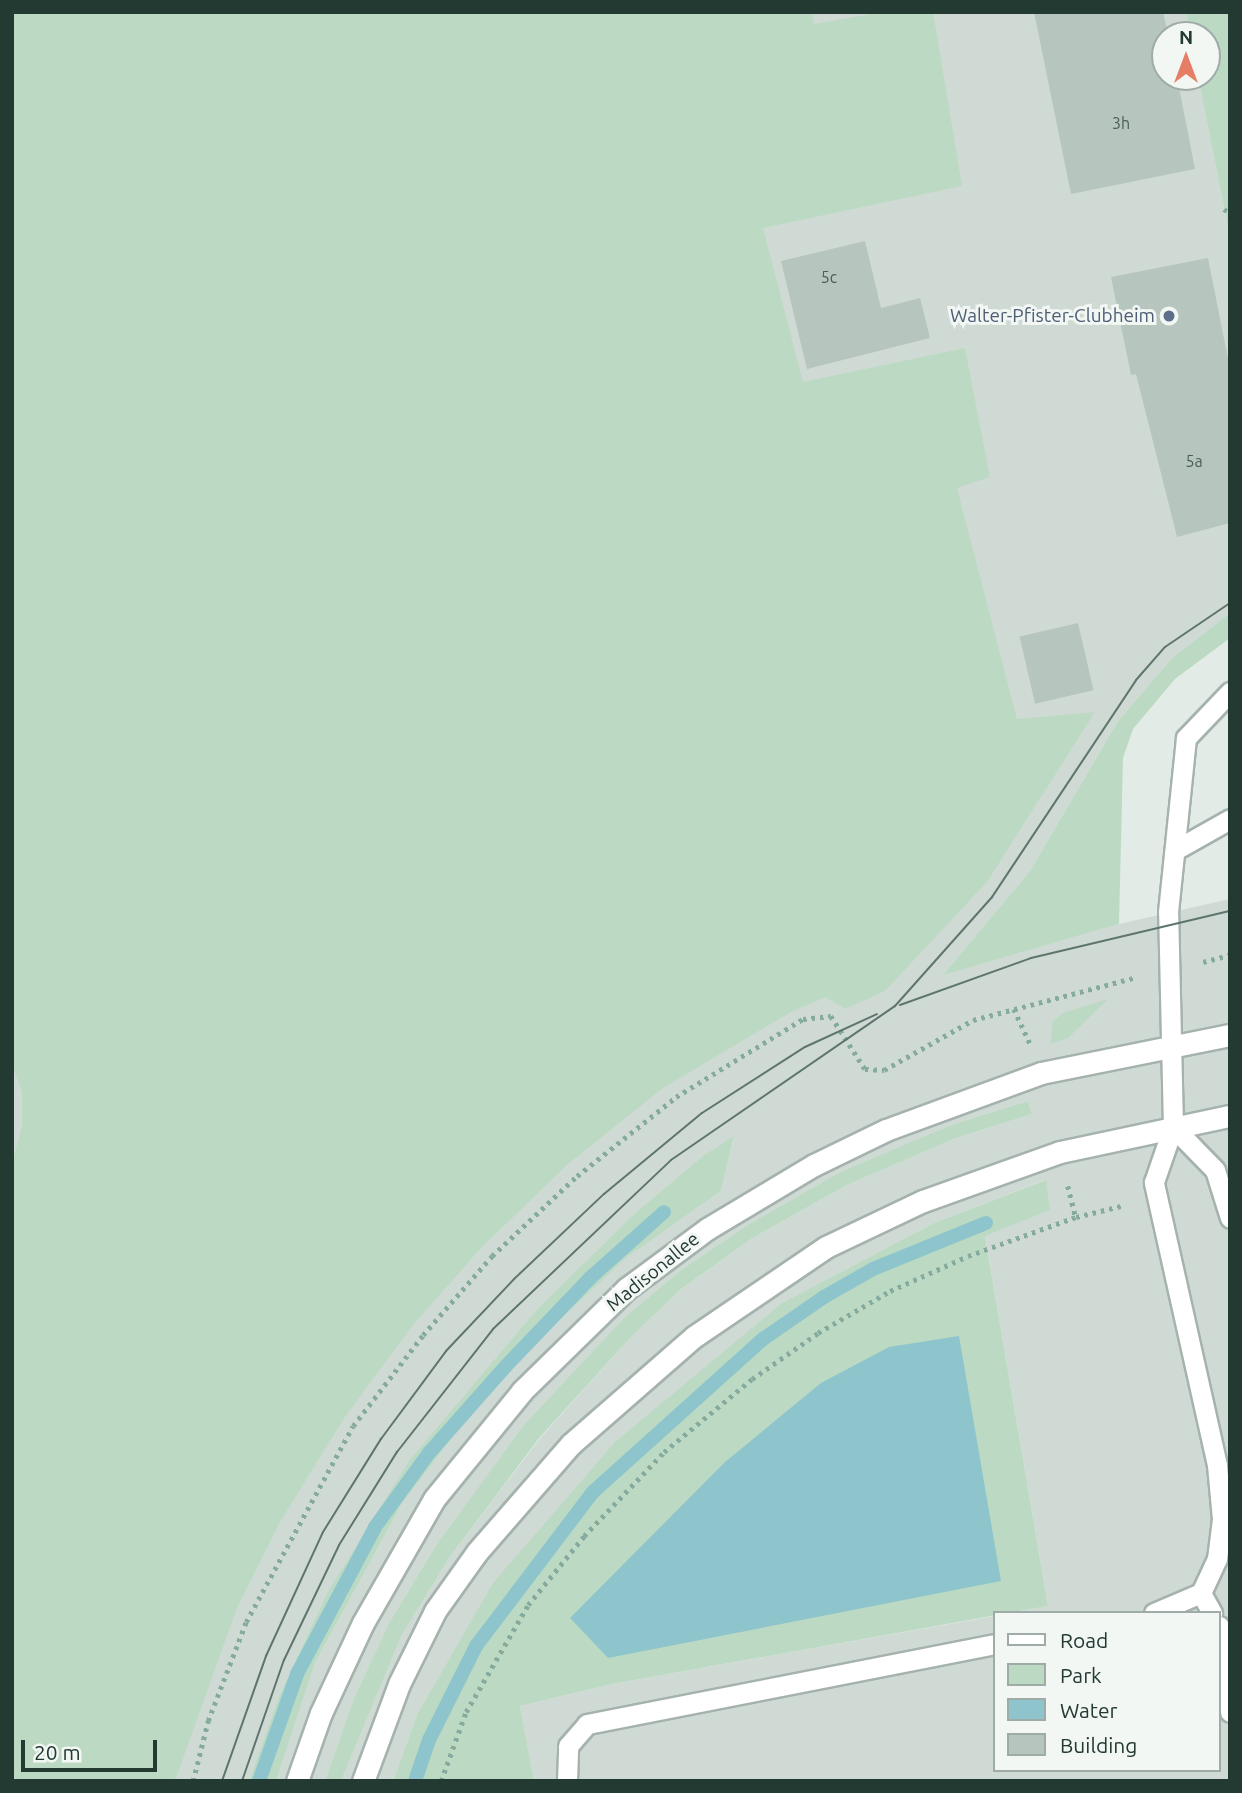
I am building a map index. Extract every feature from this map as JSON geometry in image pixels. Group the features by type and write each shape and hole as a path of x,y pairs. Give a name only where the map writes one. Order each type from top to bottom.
{"main road":[{"name":"Madisonallee","path":"297,1781 321,1713 363,1623 434,1499 522,1391 626,1289 707,1229 814,1165 886,1130 1041,1073 1230,1035"},
{"path":"363,1781 399,1684 435,1611 477,1552 571,1444 695,1335 826,1247 923,1200 1042,1157 1230,1116"}],"lane":[{"path":"1159,1611 1201,1593 1217,1559 1222,1519 1217,1465 1154,1182 1173,1127 1168,912 1186,738 1230,692"},
{"path":"1175,850 1230,819"},
{"path":"1173,1127 1215,1170 1230,1218"},
{"path":"1201,1593 1211,1611"},
{"path":"1221,1629 1225,1636 1230,1713"},
{"path":"567,1781 569,1746 587,1724 993,1644"}],"path":[{"path":"1224,209 1230,213"},
{"path":"193,1781 208,1721 246,1622 353,1426 423,1335 492,1256 577,1175 676,1097 803,1018 831,1016 864,1069 884,1070 973,1020 1169,970"},
{"path":"1014,1009 1033,1050"},
{"path":"1066,1179 1076,1217"},
{"path":"441,1781 466,1712 528,1605 584,1536 664,1452 752,1380 818,1333 890,1291 968,1256 1076,1217 1129,1204"}],"shaded area":[{"path":"12,12 1186,12 1188,21 1151,21 1151,91 1201,91 1230,237 1230,613 1171,659 1118,721 1030,871 944,974 1119,924 1230,899 1230,1781 534,1781 520,1706 612,1684 993,1616 993,1772 1221,1772 1221,1611 1022,1611 1048,1606 985,1235 1049,1210 1045,1180 934,1223 782,1303 417,1715 393,1781 341,1781 402,1633 449,1558 541,1437 631,1337 681,1289 754,1237 847,1185 956,1138 1032,1114 1028,1101 951,1125 841,1173 749,1224 681,1270 625,1317 435,1547 389,1623 354,1698 325,1781 276,1781 315,1663 403,1502 483,1398 538,1340 626,1257 721,1191 734,1137 704,1155 636,1212 539,1307 326,1595 279,1696 249,1781 12,1781"}],"green space":[{"path":"12,12 812,12 814,24 882,12 933,12 962,186 763,228 803,382 965,348 990,477 957,488 1017,719 1095,712 987,882 885,991 845,1009 826,997 791,1012 663,1088 567,1165 481,1248 413,1325 345,1417 280,1522 237,1608 175,1781 12,1781 12,1164 22,1126 22,1092 12,1064"},
{"path":"1186,12 1230,12 1230,237 1201,91 1221,91 1221,21 1188,21"},
{"path":"1230,613 1230,638 1175,679 1133,729 1123,758 1119,924 943,975 1030,871 1118,721 1171,659"},
{"path":"1108,999 1068,1038 1051,1044 1052,1022 1063,1013"},
{"path":"1028,1101 1032,1114 956,1138 847,1185 754,1237 681,1289 631,1337 540,1437 449,1558 402,1634 341,1781 325,1781 354,1698 389,1623 435,1547 524,1425 625,1317 681,1270 749,1224 841,1172 951,1125"},
{"path":"734,1136 721,1191 627,1257 538,1340 483,1398 403,1502 315,1663 276,1781 249,1781 279,1696 326,1595 409,1461 539,1307 636,1212 704,1155"},
{"path":"1046,1180 1050,1210 985,1236 1048,1606 1020,1611 993,1611 993,1616 612,1684 520,1706 534,1781 393,1781 417,1715 493,1583 616,1441 782,1303 934,1223"}],"water":[{"path":"959,1336 1001,1581 608,1658 570,1618 725,1462 821,1383 889,1347"}],"building":[{"path":"1034,12 1163,12 1165,21 1151,21 1151,91 1180,91 1195,169 1071,194"},
{"path":"865,241 881,308 920,298 930,338 807,369 781,261"},
{"path":"1208,258 1230,369 1230,523 1177,537 1136,374 1131,375 1111,277"},
{"path":"1078,623 1094,690 1035,704 1020,636"}],"waterway":[{"path":"259,1781 297,1674 375,1527 429,1453 506,1366 590,1278 664,1212"},
{"path":"415,1781 429,1740 476,1646 593,1492 763,1339 824,1297 873,1269 986,1223"}],"tram line":[{"path":"242,1781 284,1660 339,1545 397,1452 493,1329 671,1160 895,1006 992,897 1136,680 1165,647 1230,603"},
{"path":"900,1005 1031,958 1230,911"},
{"path":"222,1781 266,1656 323,1532 381,1439 446,1351 514,1279 604,1194 702,1113 805,1047 877,1014"}],"place":[{"name":"Walter-Pfister-Clubheim","path":"1169,316"}]}
